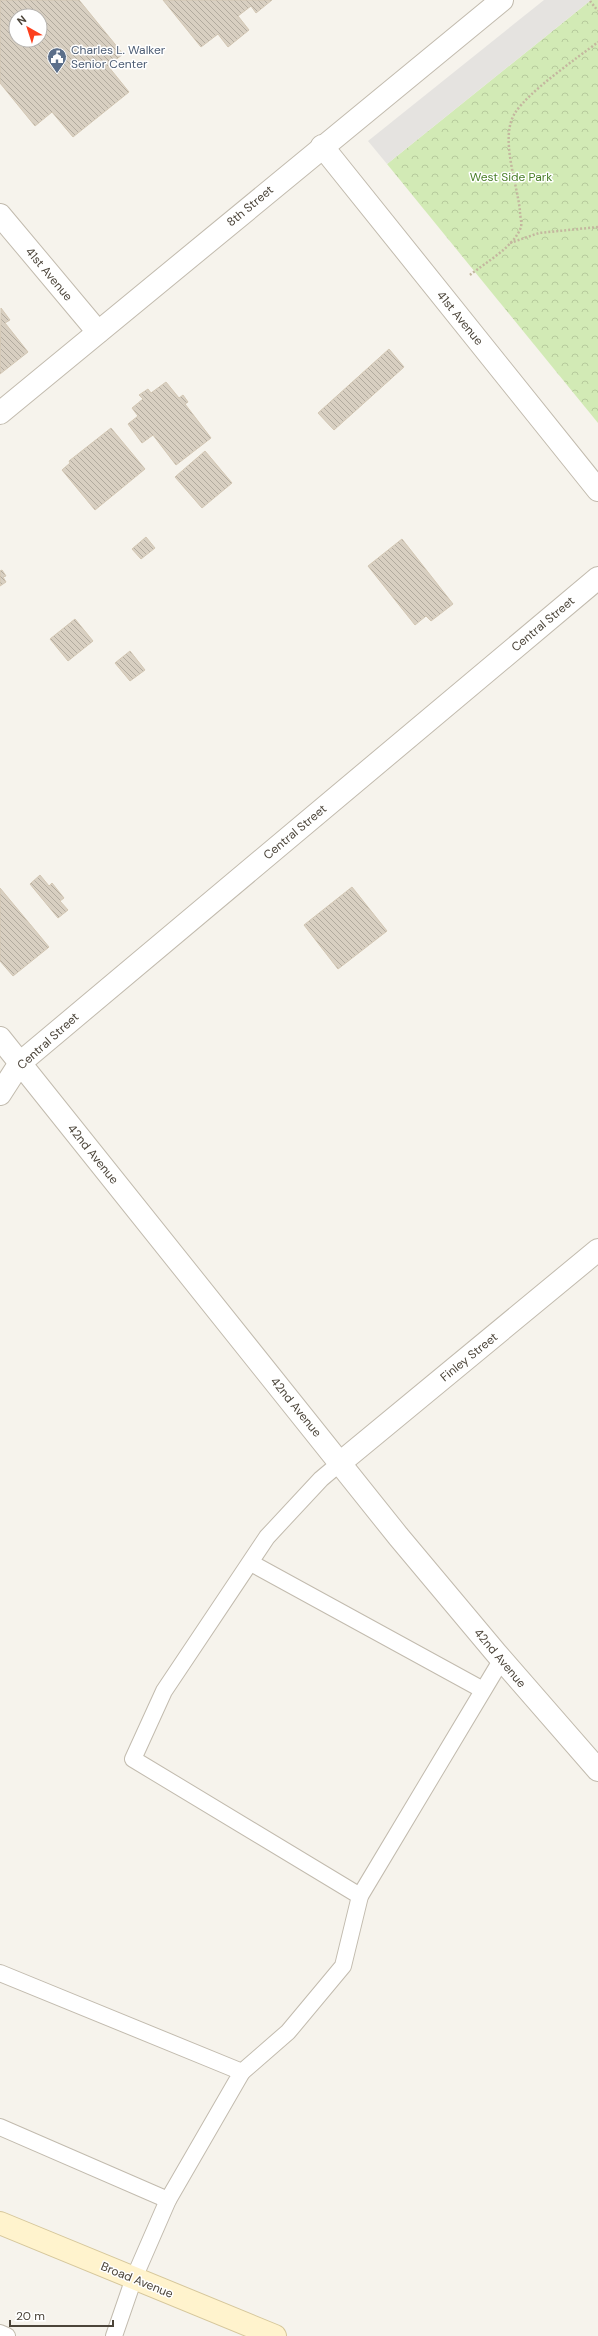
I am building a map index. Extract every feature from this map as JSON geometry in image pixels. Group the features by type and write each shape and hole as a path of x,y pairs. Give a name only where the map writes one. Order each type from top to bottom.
{"main road":[{"name":"Broad Avenue","path":"0,2223 275,2336"}],"street":[{"name":"8th Street","path":"0,413 322,146 489,4"},
{"name":"41st Avenue","path":"322,146 598,490"},
{"name":"41st Avenue","path":"0,215 98,332"},
{"name":"Central Street","path":"0,1094 20,1063 598,578"},
{"name":"42nd Avenue","path":"0,1038 398,1536 598,1770"},
{"name":"Finley Street","path":"340,1463 598,1250"}],"lane":[{"path":"340,1463 320,1480 267,1537 164,1691 132,1759 360,1896"},
{"path":"251,1563 483,1690"},
{"path":"114,2336 134,2278 168,2200 242,2072 288,2032 343,1966 360,1896 502,1659"},
{"path":"0,1973 242,2072"},
{"path":"0,2127 168,2200"},
{"path":"0,2333 7,2336"}],"path":[{"path":"590,1 598,11"},
{"path":"470,275 510,243 521,227 519,200 512,168 509,132 514,114 530,97 598,42"},
{"path":"510,243 539,233 598,227"}],"green space":[{"name":"West Side Park","path":"591,0 598,0 598,423 387,164"}],"shaded area":[{"path":"544,0 591,0 387,164 368,141"}],"building":[{"name":"Charles L. Walker Senior Center","path":"0,0 79,0 123,54 108,66 129,92 73,137 52,112 35,126 0,83"},
{"path":"163,0 272,0 256,13 251,6 238,16 249,30 228,47 218,34 201,47"},
{"path":"1,308 10,320 5,323 28,352 0,374"},
{"path":"389,349 404,367 334,430 318,413"},
{"path":"166,382 179,398 183,395 188,402 185,404 211,438 176,465 153,435 142,443 128,424 138,416 132,408 143,399 139,395 148,389 151,393"},
{"path":"111,428 145,469 95,510 62,470 70,463 69,461"},
{"path":"205,451 232,483 202,508 175,477"},
{"path":"146,537 155,548 141,559 132,549"},
{"path":"402,539 453,604 431,621 426,616 415,625 368,566"},
{"path":"2,570 6,576 3,577 6,582 0,586 0,571"},
{"path":"75,619 93,641 68,661 50,639"},
{"path":"130,651 145,670 130,681 115,663"},
{"path":"40,875 49,886 52,883 64,898 60,901 68,910 58,918 30,884"},
{"path":"352,887 387,931 338,969 304,925"},
{"path":"0,888 49,947 13,976 0,961"}],"place":[{"name":"Charles L. Walker Senior Center","path":"57,74"}]}
